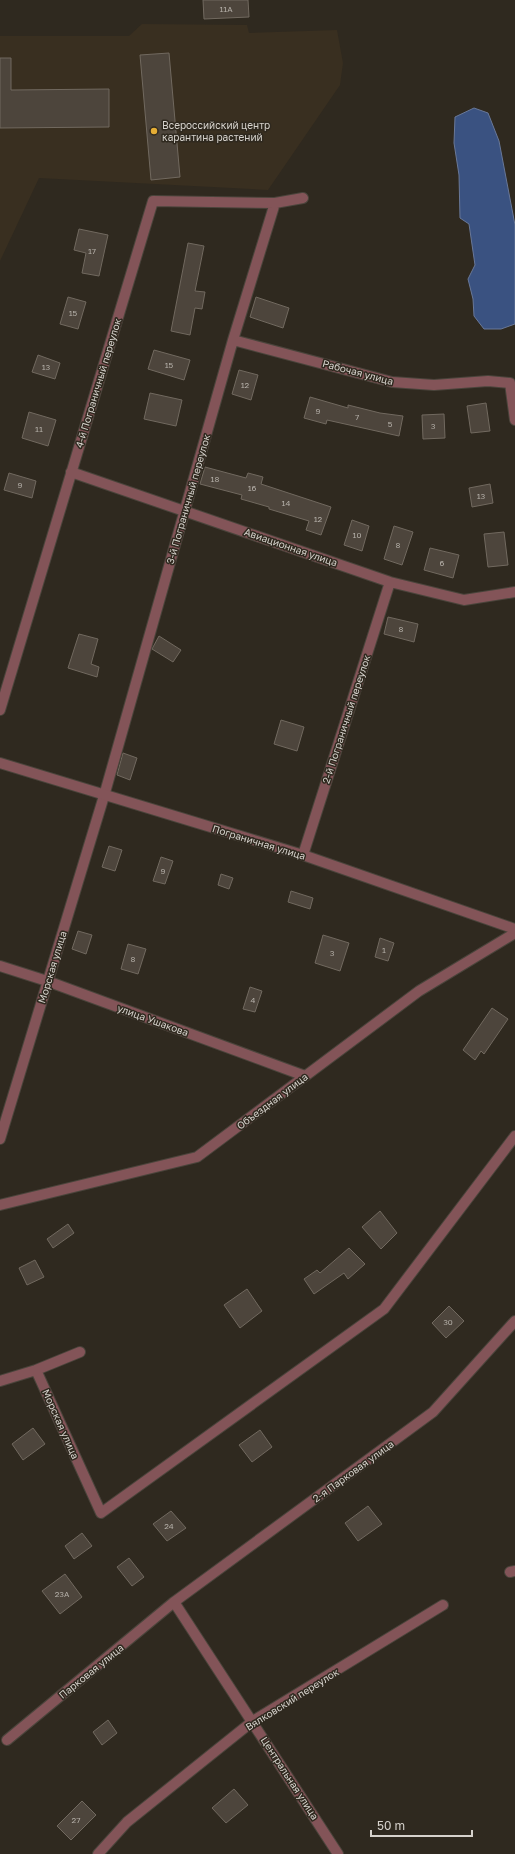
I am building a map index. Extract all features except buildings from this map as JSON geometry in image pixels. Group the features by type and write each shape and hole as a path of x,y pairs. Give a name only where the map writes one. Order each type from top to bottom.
{"street":[{"name":"4-й Пограничный переулок","path":"0,710 153,201 275,203 303,198"},
{"name":"3-й Пограничный переулок","path":"104,796 233,340 275,203"},
{"name":"Рабочая улица","path":"233,340 392,382 434,385 488,381 510,384 515,420"},
{"name":"Авиационная улица","path":"71,472 185,510 390,582 464,600 515,592"},
{"name":"2-й Пограничный переулок","path":"303,855 390,582"},
{"name":"Пограничная улица","path":"0,763 104,796 303,855 515,929"},
{"name":"Морская улица","path":"0,1138 104,796"},
{"name":"Объездная улица","path":"0,1205 197,1157 419,991 515,933"},
{"name":"улица Ушакова","path":"0,966 47,981 305,1076"},
{"name":"Морская улица","path":"36,1370 101,1513 384,1309 515,1136"},
{"name":"2-я Парковая улица","path":"174,1602 433,1412 515,1321"},
{"path":"0,1381 36,1370 80,1352"},
{"name":"Центральная улица","path":"174,1602 253,1721 338,1854"},
{"name":"Парковая улица","path":"7,1740 174,1602"},
{"name":"Вялковский переулок","path":"98,1854 127,1822 253,1721 443,1605"}],"shaded area":[{"name":"Всероссийский центр карантина растений","path":"142,24 247,25 249,33 337,30 343,63 340,85 268,190 39,178 0,261 0,36 129,36"}],"water":[{"path":"474,108 488,113 499,141 515,225 515,324 501,329 484,329 474,316 473,299 468,279 475,265 469,224 460,218 459,175 454,143 455,117"}],"place":[{"name":"Всероссийский центр карантина растений","path":"154,131"}]}
